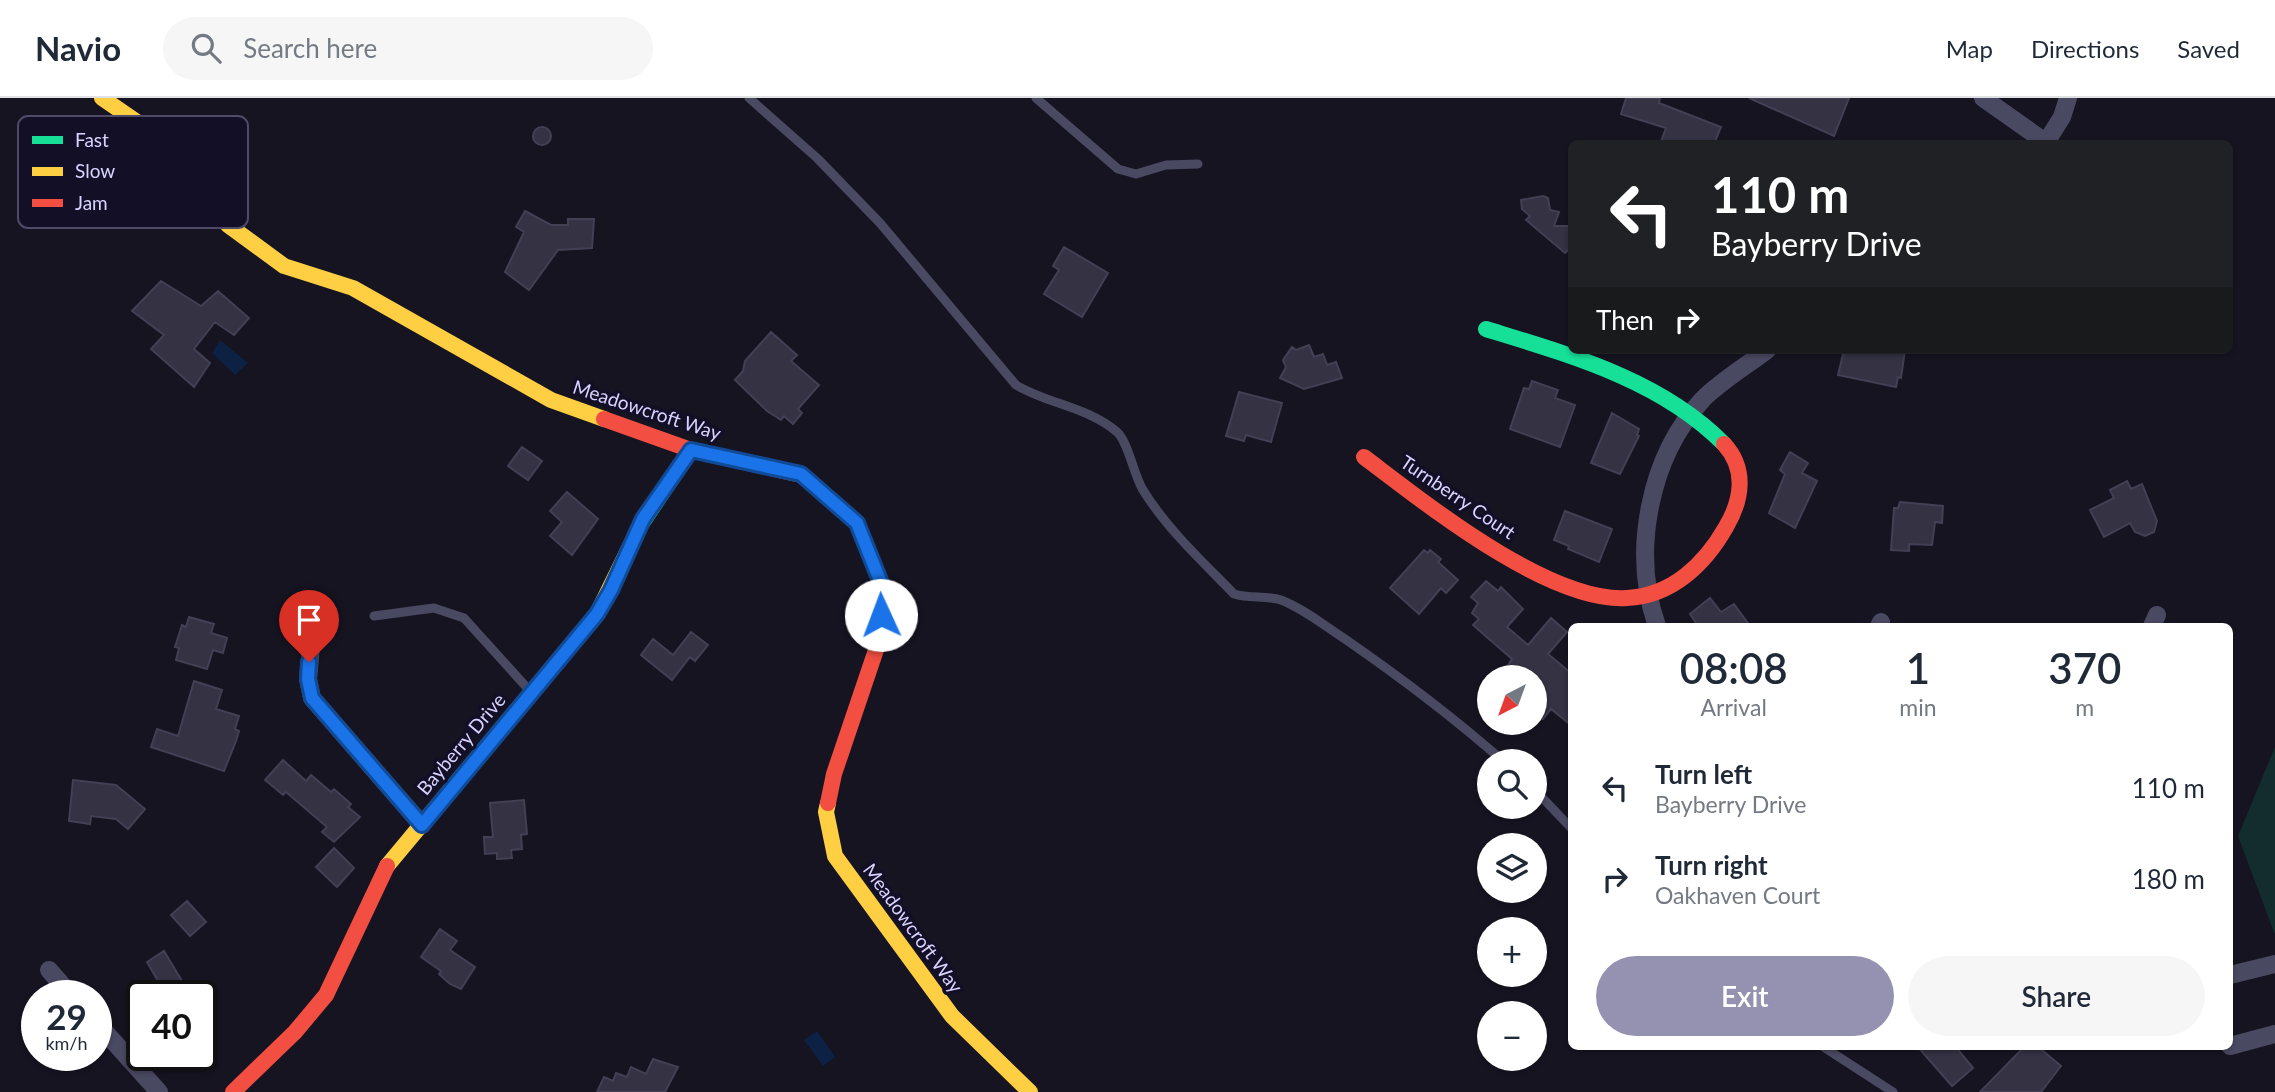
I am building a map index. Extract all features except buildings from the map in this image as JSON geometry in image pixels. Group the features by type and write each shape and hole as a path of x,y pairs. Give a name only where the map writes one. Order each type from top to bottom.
{"street":[{"name":"Meadowcroft Way","path":"102,98 128,116"},
{"path":"1983,98 2043,140"},
{"path":"2049,140 2062,117 2068,98"},
{"name":"Meadowcroft Way","path":"232,228 285,266 353,288 551,400 691,450 801,474 857,523 883,588 880,641 834,774 826,812 835,856 952,1016 1030,1092"},
{"path":"1486,329 1590,362 1637,383 1713,430 1729,451 1740,473 1740,493 1718,540 1699,565 1681,582 1650,597"},
{"path":"1656,623 1650,597 1646,543 1660,467 1690,414 1706,397 1762,354"},
{"name":"Bayberry Drive","path":"233,1092 314,1012 335,977 369,899 387,866 597,614 611,590 643,519 691,450"},
{"name":"Turnberry Court","path":"1364,457 1451,523 1499,553 1583,592 1609,598 1650,597"},
{"path":"311,647 308,679 312,698 422,825"},
{"path":"2233,974 2275,964"},
{"path":"49,970 58,980"},
{"path":"2233,1045 2275,1034"},
{"path":"112,1040 159,1092"}],"lane":[{"path":"749,98 817,158 880,223 1016,385 1033,395 1093,415 1120,434 1141,488 1160,515 1234,594 1247,598 1264,596 1283,601 1311,616 1397,674 1488,749"},
{"path":"1036,98 1118,169 1136,174 1166,165 1198,164"},
{"path":"374,616 434,608 464,618 531,692"},
{"path":"1547,803 1568,826"},
{"path":"1828,1050 1893,1092"}],"green space":[{"path":"2275,747 2275,935 2238,836"}],"water":[{"path":"220,340 248,363 235,375 212,353"},
{"path":"817,1031 835,1057 823,1066 804,1040"}],"traffic: fast":[{"path":"1486,329 1582,360 1643,386 1699,422 1724,444"},
{"path":"640,526 691,450"}],"traffic: slow":[{"path":"102,98 128,116"},
{"path":"232,228 284,266 353,288 551,400 604,419"},
{"path":"387,866 597,614 640,526"},
{"path":"828,803 826,812 835,856 952,1016 1030,1092"}],"traffic: jam":[{"path":"604,419 691,450 801,475 857,523 883,588 879,641 834,774 828,803"},
{"path":"1364,457 1453,523 1526,568 1562,585 1596,595 1627,598 1658,591 1686,576 1718,541 1736,506 1740,485 1736,464 1724,444"},
{"path":"233,1092 295,1032 326,995 387,866"}],"route":[{"path":"309,662 308,679 312,698 422,825 597,614 611,590 635,532 691,450 801,474 857,523 883,588 881,615"}]}
